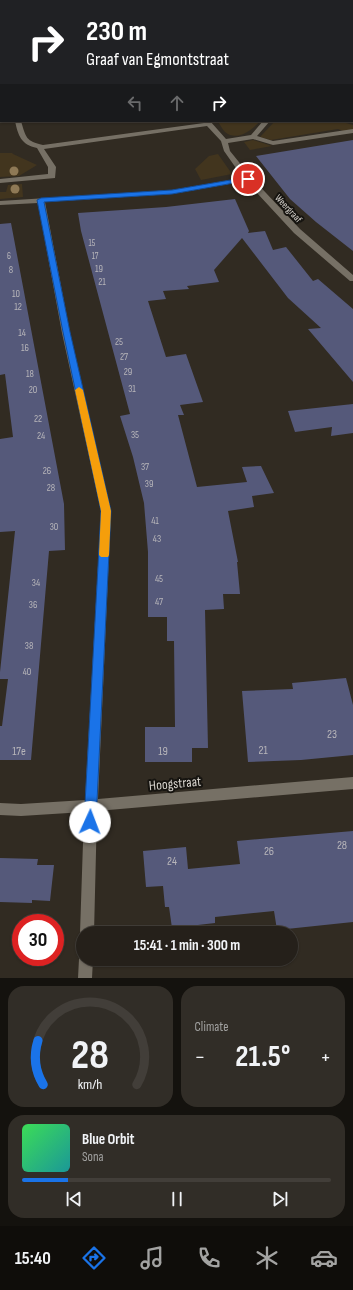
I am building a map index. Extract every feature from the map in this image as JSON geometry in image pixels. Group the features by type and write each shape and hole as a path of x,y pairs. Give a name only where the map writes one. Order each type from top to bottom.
{"street":[{"path":"18,122 23,139 30,146 39,146 207,122"},
{"name":"Weergraaf","path":"207,122 224,141 227,151 248,179 296,231 353,279"},
{"path":"253,137 266,122"},
{"path":"224,141 253,137 273,143 353,131"},
{"path":"0,180 52,176 52,167 39,146"},
{"path":"0,203 172,192 248,179"},
{"path":"41,200 66,332 106,511 90,806 87,926"},
{"name":"Hoogstraat","path":"0,809 21,810 90,806 353,783"},
{"path":"85,978 86,966"}],"shaded area":[{"path":"218,122 259,122 244,134 234,136 225,132"},
{"path":"274,122 342,122 353,125 353,130 343,131 338,129 271,140 260,137"},
{"path":"253,140 272,146 250,150 244,142"},
{"path":"0,153 12,153 37,165 19,176 0,177"},
{"path":"218,154 232,174 201,180 195,169 209,156"},
{"path":"22,184 23,197 0,199 0,192 6,192 8,185"}],"building":[{"path":"353,140 353,251 290,199 256,156"},
{"path":"235,199 249,231 248,233 265,231 273,250 286,247 313,281 318,279 353,309 353,382 308,329 321,328 288,298 242,238 214,270 219,282 187,286 189,289 163,291 166,299 148,301 166,357 186,354 203,402 180,405 184,415 178,415 197,487 247,482 242,467 261,466 274,493 252,496 254,507 228,511 238,562 240,594 223,594 224,609 205,610 208,748 192,748 192,762 145,762 145,727 175,727 174,641 167,641 167,617 148,617 148,552 144,503 133,457 120,416 130,414 81,231 78,213 166,207"},
{"path":"11,223 64,504 65,550 49,551 31,760 0,760 0,726 2,726 8,679 0,679 0,672 15,531 0,532 0,439 13,437 5,374 0,375 0,224"},
{"path":"353,404 353,433 331,436 332,427 295,432 288,411"},
{"path":"346,678 353,705 353,755 301,760 248,762 242,691 293,689 292,683"},
{"path":"353,831 353,922 298,928 298,926 276,926 274,911 215,917 215,923 189,926 172,926 169,907 165,907 163,886 146,887 143,851 186,847 188,869 240,864 237,841"},
{"path":"0,858 38,859 37,865 54,865 50,901 32,900 32,903 0,902"}],"slow traffic":[{"path":"79,390 106,511 104,555"}],"route":[{"path":"90,822 106,511 66,332 41,200 172,192 209,187 248,179"}]}
